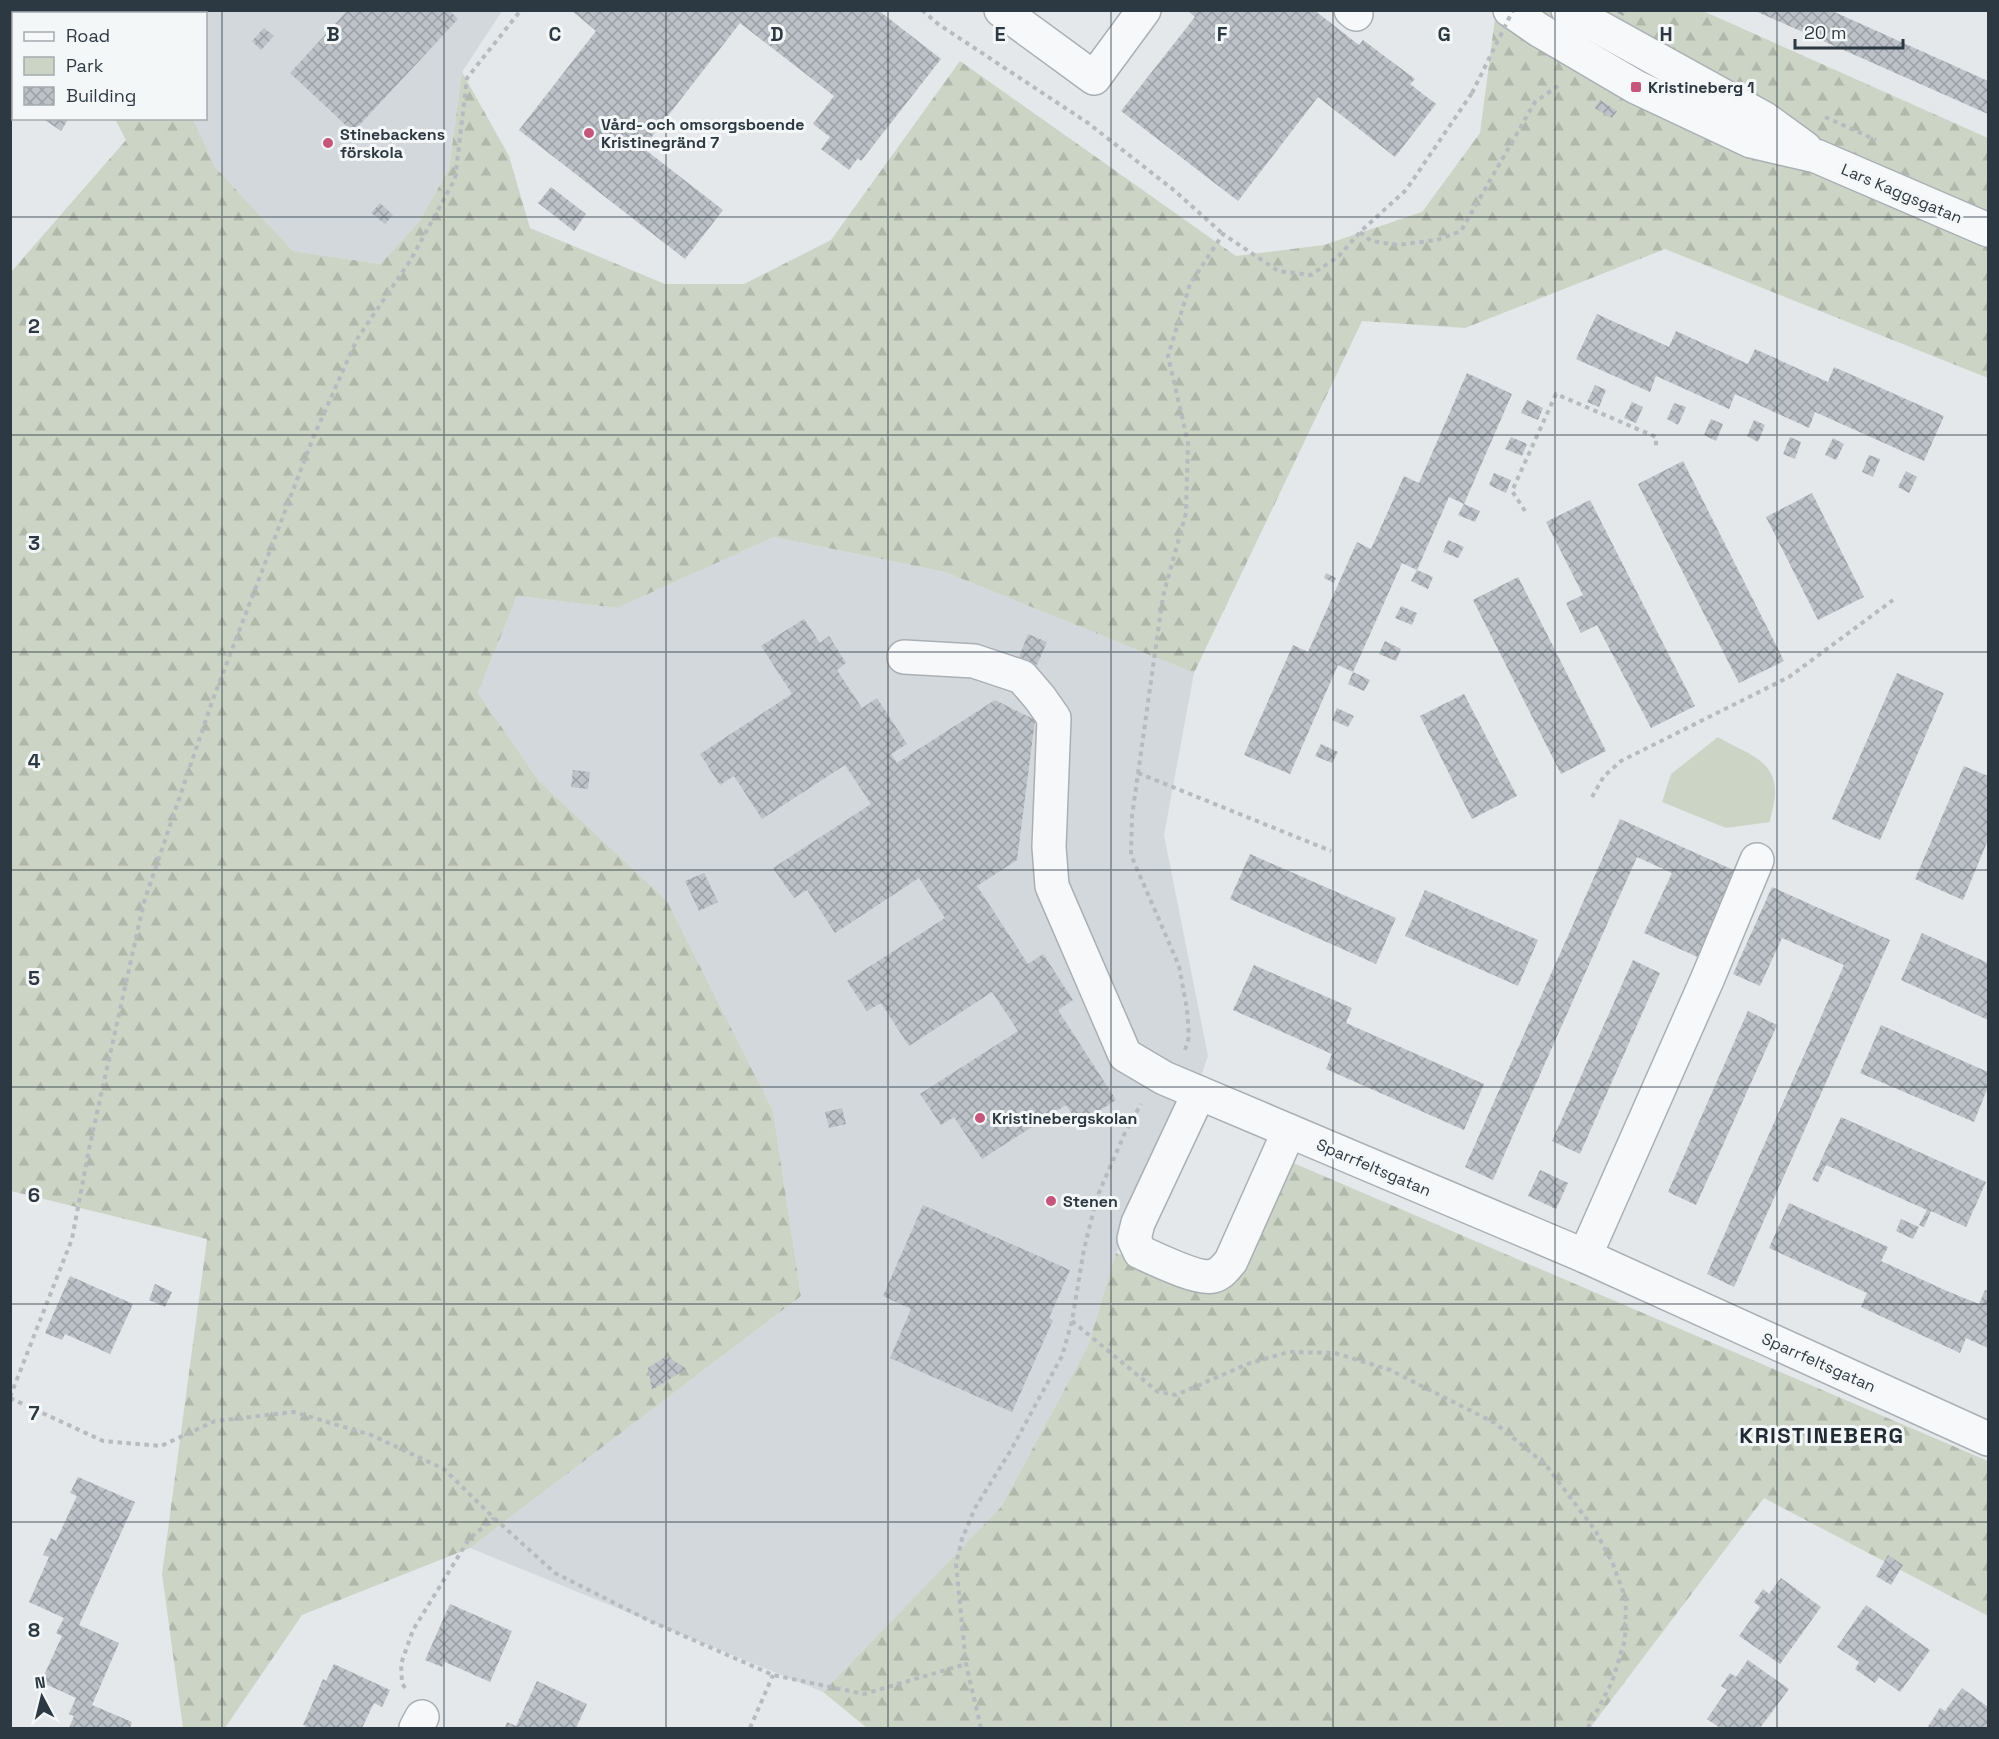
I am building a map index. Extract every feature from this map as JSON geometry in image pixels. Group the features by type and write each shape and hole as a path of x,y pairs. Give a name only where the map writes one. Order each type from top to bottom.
{"street":[{"path":"1001,10 1094,78 1144,10"},
{"name":"Lars Kaggsgatan","path":"1512,10 1539,30 1636,87 1750,141 1816,156 1989,230"},
{"name":"Lars Kaggsgatan","path":"1568,10 1765,119 1816,156"},
{"name":"Sparrfeltsgatan","path":"904,657 974,661 1022,677 1054,718 1048,847 1052,886 1125,1055 1164,1078 1585,1256 1989,1439"},
{"path":"1585,1256 1707,980 1757,860"},
{"path":"1199,1093 1138,1223 1134,1239 1140,1252 1190,1273 1212,1277 1222,1272 1231,1261 1289,1131"}],"path":[{"path":"521,10 467,78 455,179 410,261 357,339 313,438 213,699 144,902 89,1149 72,1239 10,1398 103,1441 160,1446 215,1421 294,1412 371,1435 444,1469 555,1573 650,1621 773,1675 864,1694 966,1664"},
{"path":"922,10 938,24 1088,123 1175,191 1223,234 1278,271 1311,275 1339,256 1360,232 1406,190 1472,93 1512,10"},
{"path":"1360,232 1371,241 1397,245 1437,240 1461,231 1535,102 1569,78"},
{"path":"981,1728 966,1664 956,1564 962,1539 975,1508 1011,1450 1062,1356 1072,1321 1084,1249 1097,1197 1125,1133 1145,1097 1183,1059 1189,1037 1187,1008 1179,966 1131,855 1132,816 1163,596 1186,513 1188,442 1168,356 1190,284 1223,234"},
{"path":"1525,511 1512,491 1556,394 1656,437 1656,449"},
{"path":"1592,797 1604,776 1621,761 1789,677 1893,600"},
{"path":"1138,772 1331,851"},
{"path":"1072,1321 1158,1392 1176,1395 1250,1363 1289,1352 1335,1353 1390,1370 1495,1423 1545,1464 1595,1530 1613,1564 1626,1600 1625,1640 1612,1682 1588,1728"},
{"path":"419,1723 402,1683 401,1664 413,1630 469,1539 494,1518"},
{"path":"750,1728 773,1675"}],"shaded area":[{"name":"Stinebackens förskola","path":"181,10 502,11 462,72 449,169 419,222 380,264 293,251 215,167 193,120 207,120 207,12 181,12"},
{"name":"Kristinebergskolan","path":"774,537 945,572 1194,673 1164,835 1208,1056 1184,1125 1116,1253 1088,1346 1001,1507 823,1692 470,1548 801,1296 773,1111 667,901 539,781 478,693 517,596 617,608"}],"green space":[{"path":"59,11 181,11 181,12"},
{"path":"1496,11 1703,11 1988,138 1988,378 1665,249 1465,328 1362,321 1194,673 945,572 774,537 617,608 517,596 478,693 539,781 667,901 773,1111 801,1296 470,1548 302,1615 225,1728 183,1728 162,1574 207,1239 11,1191 11,272 126,140 116,120 193,120 215,167 293,251 380,264 419,222 449,169 462,72 509,156 530,228 665,284 744,284 831,240 960,61 1236,256 1324,245 1422,212 1480,133"},
{"path":"1718,737 1756,758 1770,772 1774,781 1775,793 1770,822 1726,828 1662,802 1671,774"},
{"path":"1284,1159 1988,1461 1988,1616 1764,1498 1590,1728 867,1728 823,1692 1001,1507 1088,1346 1116,1253 1223,1286"}],"building":[{"path":"348,10 449,10 458,19 353,132 290,73"},
{"name":"Vård- och omsorgsboende Kristinegränd 7","path":"571,10 878,10 941,59 861,161 858,158 849,170 821,149 830,137 813,124 834,96 740,23 643,148 723,210 685,259 519,130 596,31"},
{"path":"1187,10 1314,10 1359,45 1363,40 1415,79 1410,84 1436,104 1395,157 1318,97 1238,201 1121,111 1195,17"},
{"path":"1613,10 1626,10 1623,16"},
{"path":"1753,10 1830,10 1988,81 1988,114"},
{"path":"264,28 274,36 261,50 252,41"},
{"path":"10,32 12,34 12,52 10,54"},
{"path":"1600,100 1617,111 1612,118 1595,108"},
{"path":"45,120 68,120 61,131"},
{"path":"551,187 586,214 574,231 538,203"},
{"path":"380,203 393,215 385,224 371,213"},
{"path":"1597,314 1669,347 1676,331 1748,364 1755,349 1828,382 1834,367 1944,416 1924,461 1815,412 1809,428 1735,394 1729,409 1656,376 1650,392 1576,359"},
{"path":"1467,373 1512,394 1464,504 1449,497 1417,570 1402,563 1353,672 1338,665 1290,774 1244,755 1293,645 1308,652 1357,542 1371,549 1404,476 1419,483"},
{"path":"1595,385 1606,390 1599,407 1587,402"},
{"path":"1527,400 1543,408 1538,420 1521,413"},
{"path":"1632,402 1643,407 1636,423 1624,418"},
{"path":"1674,403 1686,407 1678,425 1667,419"},
{"path":"1711,419 1723,424 1716,441 1704,435"},
{"path":"1754,420 1765,425 1758,442 1747,436"},
{"path":"1511,437 1527,444 1522,456 1505,449"},
{"path":"1790,437 1801,442 1795,459 1783,454"},
{"path":"1833,438 1844,444 1836,460 1825,455"},
{"path":"1869,455 1880,459 1873,477 1862,472"},
{"path":"1683,461 1784,661 1739,683 1638,484"},
{"path":"1906,471 1917,477 1909,493 1898,487"},
{"path":"1494,473 1511,480 1506,493 1489,485"},
{"path":"1812,493 1864,597 1818,620 1766,517"},
{"path":"1590,500 1695,706 1651,728 1597,625 1581,633 1566,603 1583,595 1546,522"},
{"path":"1464,504 1480,511 1475,522 1458,515"},
{"path":"1448,540 1464,547 1458,558 1443,552"},
{"path":"1417,570 1433,577 1428,589 1411,581"},
{"path":"1326,573 1336,578 1334,583 1324,578"},
{"path":"1518,577 1606,751 1561,774 1473,600"},
{"path":"1401,606 1417,613 1412,625 1395,618"},
{"path":"804,619 820,643 829,636 846,663 837,670 862,708 877,698 907,744 891,754 897,763 995,700 1035,720 1017,860 977,886 1028,964 1043,954 1073,1000 1058,1010 1116,1100 1079,1124 1066,1105 982,1159 954,1117 941,1125 920,1094 1018,1031 992,992 909,1046 881,1003 867,1011 847,981 945,918 919,878 835,933 807,890 794,898 773,868 871,804 845,765 762,819 734,776 720,785 700,754 792,694 761,646"},
{"path":"1028,634 1047,642 1037,665 1019,657"},
{"path":"1385,641 1401,649 1396,661 1379,654"},
{"path":"1353,672 1370,680 1364,691 1348,684"},
{"path":"1897,673 1944,693 1880,840 1832,819"},
{"path":"1464,694 1517,796 1472,819 1420,716"},
{"path":"1337,708 1354,716 1348,727 1332,720"},
{"path":"1321,744 1338,752 1332,763 1315,756"},
{"path":"1964,766 1988,776 1988,840 1963,900 1915,879"},
{"path":"573,770 590,772 588,789 571,787"},
{"path":"1620,819 1738,872 1700,958 1644,933 1672,873 1637,857 1493,1180 1465,1167"},
{"path":"1250,854 1396,918 1376,964 1230,899"},
{"path":"704,873 718,902 699,911 685,881"},
{"path":"1772,887 1890,940 1734,1287 1707,1274 1844,965 1782,938 1760,986 1733,974"},
{"path":"1425,890 1538,940 1518,986 1405,936"},
{"path":"1922,933 1988,963 1988,1020 1901,980"},
{"path":"1633,960 1660,973 1580,1154 1552,1141"},
{"path":"1254,965 1352,1008 1346,1023 1484,1084 1464,1130 1326,1069 1332,1054 1233,1010"},
{"path":"1748,1011 1777,1025 1696,1205 1668,1192"},
{"path":"1881,1025 1988,1072 1988,1087 1974,1122 1860,1073"},
{"path":"842,1108 846,1124 829,1128 825,1112"},
{"path":"1841,1117 1986,1182 1966,1227 1931,1211 1924,1227 1919,1225 1927,1210 1826,1165 1818,1182 1812,1180"},
{"path":"1540,1170 1568,1183 1556,1209 1528,1196"},
{"path":"1789,1203 1888,1247 1881,1261 1947,1291 1979,1304 1985,1290 1988,1291 1988,1348 1966,1338 1960,1353 1861,1307 1867,1293 1769,1248"},
{"path":"923,1205 1070,1270 1049,1318 1053,1320 1012,1412 890,1358 911,1309 883,1296"},
{"path":"1901,1219 1919,1227 1913,1239 1896,1231"},
{"path":"70,1276 133,1304 110,1354 65,1334 62,1340 45,1333"},
{"path":"155,1284 172,1292 165,1307 149,1300"},
{"path":"667,1356 686,1369 652,1390 648,1368"},
{"path":"78,1477 135,1502 79,1625 119,1643 92,1705 132,1722 130,1728 69,1728 74,1716 69,1714 76,1698 41,1682 62,1636 56,1633 64,1618 29,1602 49,1557 43,1555 51,1538 56,1541 77,1496 70,1493"},
{"path":"1888,1555 1903,1565 1891,1585 1876,1576"},
{"path":"1781,1578 1821,1607 1780,1664 1739,1636 1760,1607 1754,1602 1763,1589 1769,1594"},
{"path":"450,1604 512,1631 490,1682 445,1662 442,1667 425,1660"},
{"path":"1866,1605 1930,1650 1900,1692 1879,1677 1875,1683 1855,1669 1859,1662 1837,1647"},
{"path":"1748,1660 1789,1689 1760,1728 1720,1728 1707,1719 1727,1690 1721,1686 1730,1673 1736,1677"},
{"path":"334,1664 390,1690 382,1707 374,1703 362,1728 304,1728 306,1726 303,1725 323,1679 326,1681"},
{"path":"537,1681 587,1704 576,1728 505,1728 507,1722 516,1726"},
{"path":"1962,1688 1988,1707 1988,1728 1927,1728 1940,1708 1945,1711"}],"place":[{"name":"Kristineberg 1","path":"1636,87"},
{"name":"Vård- och omsorgsboende Kristinegränd 7","path":"589,133"},
{"name":"Stinebackens förskola","path":"328,143"},
{"name":"Kristinebergskolan","path":"980,1118"},
{"name":"Stenen","path":"1051,1201"}],"district":[{"name":"KRISTINEBERG","path":"1822,1435"}]}
